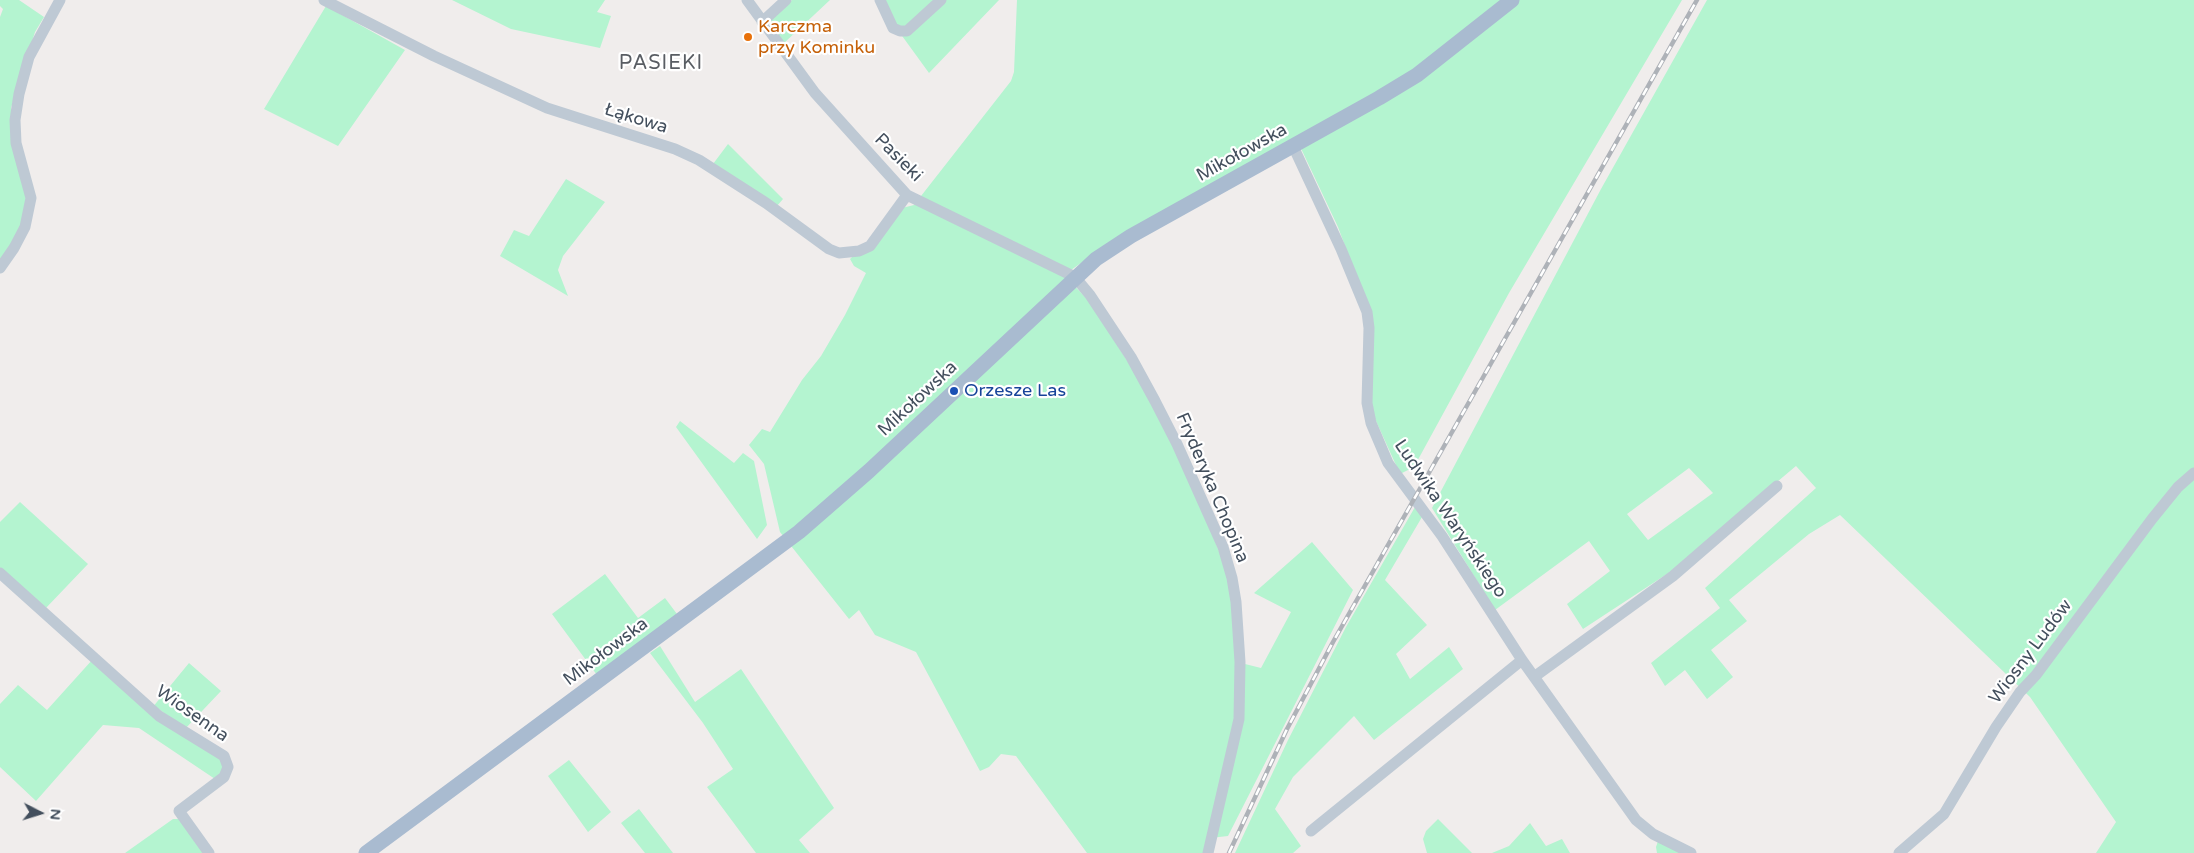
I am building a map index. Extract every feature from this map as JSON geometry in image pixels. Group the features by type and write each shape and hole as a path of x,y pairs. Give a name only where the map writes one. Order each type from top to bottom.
{"main road":[{"name":"Mikołowska","path":"366,853 799,532 869,471 1096,259 1131,236 1293,146 1417,74 1512,0"}],"street":[{"path":"0,268 26,227 32,198 16,143 15,120 19,94 29,57 60,0"},
{"name":"Łąkowa","path":"324,0 434,56 538,105 675,149 699,160 766,203 829,249 839,253 859,251 870,246 907,195"},
{"name":"Pasieki","path":"747,0 815,93 907,195 1075,277"},
{"path":"762,22 786,0"},
{"path":"880,0 893,28 900,31 907,30 941,0"},
{"name":"Ludwika Waryńskiego","path":"1293,146 1341,249 1367,312 1369,328 1367,403 1379,444 1388,463 1442,536 1534,678 1636,820 1653,834 1691,853"},
{"name":"Fryderyka Chopina","path":"1075,277 1090,295 1131,357 1156,401 1212,521 1228,562 1232,578 1240,653 1240,711 1234,748 1208,853"},
{"name":"Wiosny Ludów","path":"1899,853 1944,814 1996,727 2020,692 2036,675 2152,519 2178,487 2194,473"},
{"path":"1534,678 1673,576 1777,486"},
{"name":"Wiosenna","path":"0,573 158,716 224,756 228,767 224,777 179,811 209,853"},
{"path":"1311,832 1522,660"}],"green space":[{"path":"0,0 19,0 44,17 35,32 11,108 11,143 27,200 22,227 0,262 0,17 3,9 0,6"},
{"path":"452,0 605,0 597,12 611,16 600,48 511,29"},
{"path":"792,0 830,0 783,44 767,24"},
{"path":"876,0 999,0 929,73"},
{"path":"1017,0 1682,0 1509,293 1414,467 1400,474 1371,410 1373,321 1338,227 1297,140 1119,236 1064,275 1090,302 1128,362 1151,402 1193,486 1230,579 1237,662 1261,668 1291,612 1254,593 1312,542 1353,590 1228,836 1210,838 1206,853 1087,853 1016,756 1001,754 989,767 980,771 916,652 875,635 859,610 849,619 780,532 764,464 749,445 762,429 770,432 802,380 821,356 845,315 866,273 854,266 850,259 902,208 914,205 1011,81 1014,72"},
{"path":"1707,0 2194,0 2194,853 2096,853 2116,822 2030,697 1840,515 1809,534 1729,600 1747,621 1711,650 1733,677 1707,699 1685,670 1665,686 1651,663 1720,608 1705,588 1816,488 1796,466 1670,572 1583,629 1567,604 1610,571 1589,541 1495,610 1432,508 1601,189","holes":["1689,468 1713,493 1648,540 1627,514"]},
{"path":"326,6 405,50 338,146 264,109"},
{"path":"728,144 783,199 777,206 713,164"},
{"path":"566,179 605,202 563,256 558,270 568,296 500,256 514,230 529,236"},
{"path":"680,421 734,463 743,453 754,461 767,525 757,539 676,427"},
{"path":"20,502 88,564 45,609 0,570 0,522"},
{"path":"1415,507 1422,517 1385,580 1427,625 1396,654 1410,679 1449,647 1463,669 1374,740 1354,716 1293,777 1275,809 1301,846 1293,853 1235,853 1288,740 1346,627"},
{"path":"605,574 638,618 665,598 677,614 597,675 552,614"},
{"path":"660,646 695,702 741,669 834,808 799,840 810,853 756,853 707,787 733,769 703,723 650,653"},
{"path":"93,659 222,757 226,765 222,774 215,779 139,728 103,725 36,801 0,767 0,704 18,685 47,710"},
{"path":"189,663 221,691 185,729 152,708"},
{"path":"569,760 611,812 588,832 548,776"},
{"path":"639,809 673,853 645,853 621,823"},
{"path":"173,819 180,819 204,853 125,853"},
{"path":"1438,819 1472,853 1427,853 1423,839 1426,831"},
{"path":"1530,823 1546,846 1562,839 1570,853 1492,853 1509,846"},
{"path":"1658,841 1685,853 1657,853"}],"railway":[{"path":"1229,853 1287,729 1333,642 1697,0"}],"place":[{"name":"Karczma przy Kominku","path":"748,37"},
{"name":"Orzesze Las","path":"954,391"}],"district":[{"name":"PASIEKI","path":"661,64"}]}
